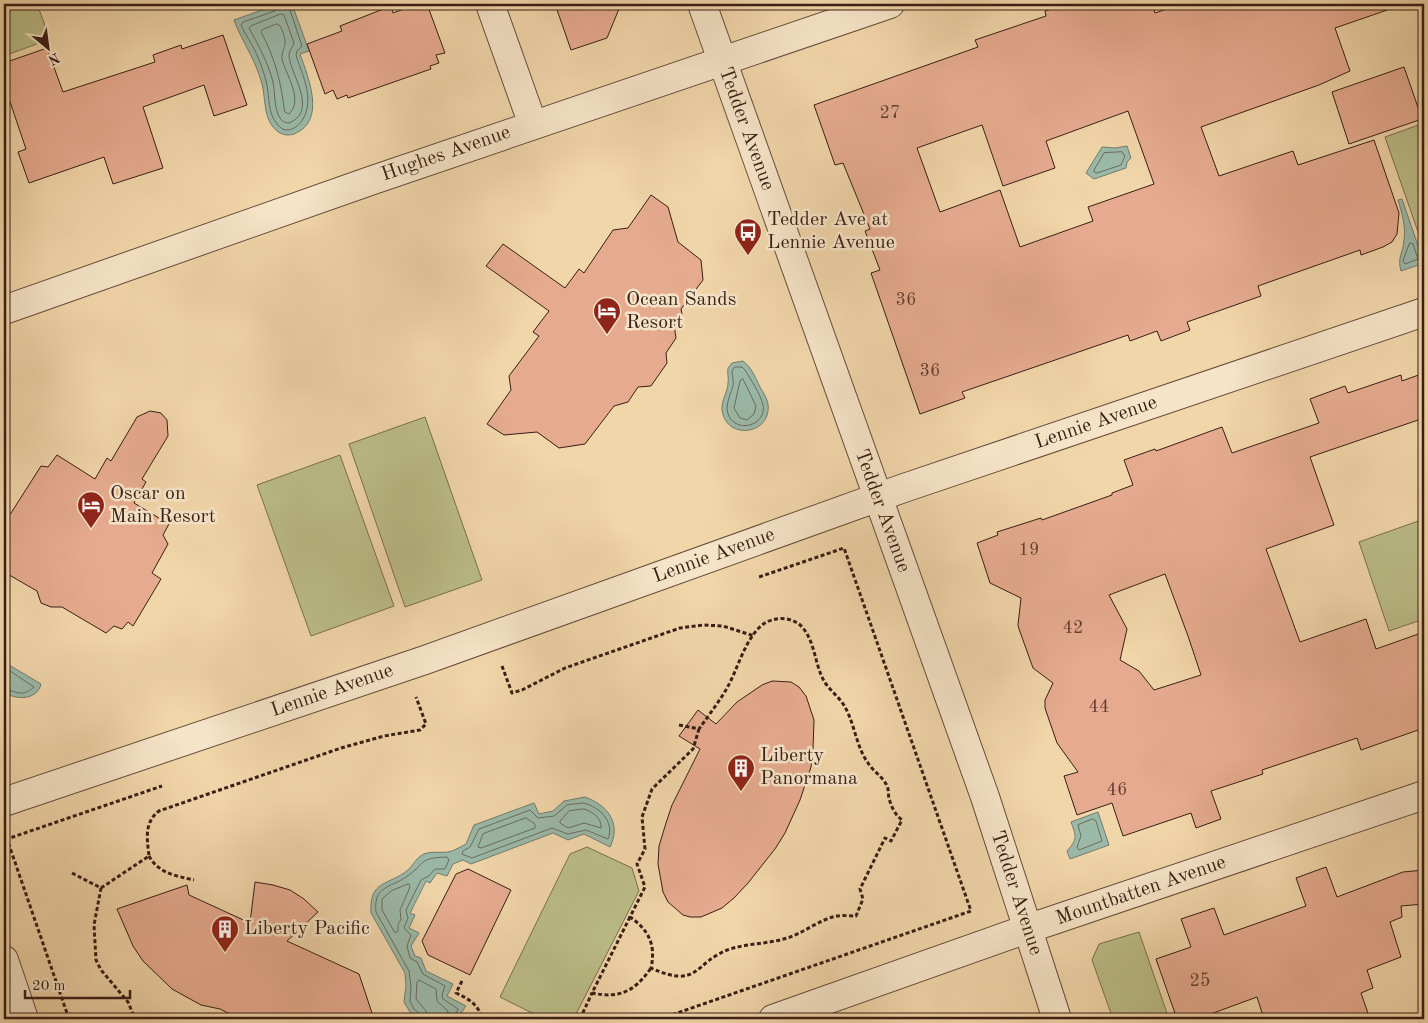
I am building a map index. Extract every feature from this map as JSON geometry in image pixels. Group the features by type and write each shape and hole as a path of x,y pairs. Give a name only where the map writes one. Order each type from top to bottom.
{"street":[{"path":"490,4 533,125"},
{"name":"Tedder Avenue","path":"702,4 985,797 1058,1019"},
{"name":"Hughes Avenue","path":"4,310 360,184 890,4"},
{"name":"Lennie Avenue","path":"4,802 425,660 877,498 1424,312"},
{"name":"Mountbatten Avenue","path":"773,1019 1027,929 1424,795"},
{"path":"4,960 24,1019"}],"path":[{"path":"660,1019 971,910 844,548 751,580"},
{"path":"580,1019 644,887 637,864 646,849 642,817 652,789 693,750 699,729 727,688 754,636 765,623 776,619 796,622 804,628 810,639 816,663 823,680 844,706 860,751 887,785 888,797 893,809 902,820 891,841 885,838 860,889 864,899 856,916 837,916 826,920 808,931 787,939 730,949 694,974 687,976 663,974 651,968"},
{"path":"501,665 512,693 522,690 565,668 680,628 703,625 723,626 754,636"},
{"path":"495,667 510,662"},
{"path":"407,700 423,694"},
{"path":"194,880 175,876 162,870 153,864 149,856 147,839 149,822 159,810 341,748 384,736 420,730 426,724 416,697"},
{"path":"679,725 699,729"},
{"path":"69,1019 7,839 165,784"},
{"path":"135,1019 128,1002 101,970 96,960 94,925 101,888 149,856"},
{"path":"72,873 101,888"},
{"path":"592,993 610,995 628,991 638,984 651,968 653,957 652,945 641,925 630,917"},
{"path":"462,981 456,993 476,1005 482,1019"}],"green space":[{"path":"4,4 37,4 50,39 4,56"},
{"path":"1424,123 1424,249 1385,137"},
{"path":"425,417 482,580 405,607 349,444"},
{"path":"340,455 394,606 311,636 257,485"},
{"path":"1424,519 1424,619 1389,631 1359,542"},
{"path":"587,847 632,868 639,891 574,1018 544,1019 500,997 570,854"},
{"path":"1139,932 1169,1019 1113,1019 1092,960 1099,944"}],"water":[{"path":"279,4 292,4 309,51 300,54 310,86 313,109 310,119 304,128 289,135 278,132 269,120 259,75 234,20"},
{"path":"1127,146 1131,158 1127,162 1126,168 1094,179 1086,173 1102,147 1115,148"},
{"path":"1402,199 1424,263 1401,271 1400,259 1404,230 1398,200"},
{"path":"743,361 753,373 768,404 767,414 763,422 756,428 748,430 739,430 731,426 725,420 722,410 728,386 728,368 732,363"},
{"path":"4,662 41,684 39,690 35,694 25,697 14,697 4,692"},
{"path":"585,797 600,805 610,816 614,830 610,847 584,834 568,840 553,833 471,864 463,860 453,864 447,876 437,873 430,883 426,881 410,913 415,915 409,928 419,933 411,946 415,956 421,958 426,971 453,984 447,996 466,1006 457,1019 419,1019 410,1012 404,1002 405,973 371,913 371,902 377,889 408,870 422,855 455,850 466,844 474,825 534,803 539,814 553,811 564,801"},
{"path":"1098,812 1109,845 1070,859 1067,851 1075,837 1071,822"}],"building":[{"path":"417,4 427,4 445,53 436,55 439,63 430,66 431,69 348,98 347,95 337,99 333,90 325,94 307,44 342,31 340,26 391,6 393,13"},
{"path":"555,4 621,4 607,38 571,50"},
{"path":"1067,4 1152,4 1155,13 1181,4 1392,4 1393,8 1335,28 1350,71 1319,85 1201,127 1219,176 1293,151 1298,165 1374,140 1399,213 1397,234 1392,242 1383,247 1361,255 1360,250 1258,286 1261,296 1187,322 1190,330 1161,341 1157,331 1130,341 1128,335 962,392 965,398 920,414 871,273 880,270 865,231 870,229 843,163 835,165 814,105 978,47 975,40 1046,16 1045,11","holes":["1128,111 1154,184 1088,207 1093,221 1020,247 1000,190 940,212 917,148 982,125 1003,186 1055,168 1046,141"]},
{"path":"223,35 247,105 214,116 204,85 143,107 163,168 113,184 104,157 29,183 18,152 26,149 4,84 4,63 47,48 63,92 155,62 153,55 181,45 182,49"},
{"path":"1404,67 1422,119 1349,144 1332,92"},
{"path":"651,195 668,207 678,242 701,260 703,280 681,309 682,314 674,325 676,338 666,353 667,363 651,386 638,387 628,402 614,406 585,444 559,448 537,432 504,435 487,424 511,390 509,376 539,336 533,332 549,311 486,266 503,244 565,288 579,269 584,273 613,230 628,228"},
{"path":"1424,373 1424,418 1310,457 1334,525 1266,549 1300,642 1366,619 1376,649 1424,632 1424,728 1361,750 1357,738 1262,770 1263,774 1211,791 1221,819 1196,828 1191,813 1123,836 1112,803 1077,815 1064,776 1078,772 1057,743 1045,708 1045,700 1053,683 1033,668 1018,625 1021,598 990,583 977,543 998,535 997,532 1041,518 1042,520 1112,495 1112,493 1133,485 1124,460 1155,449 1156,451 1222,427 1232,453 1319,423 1310,399 1345,386 1348,393 1401,375 1402,381","holes":["1165,574 1201,675 1154,690 1139,671 1120,660 1127,629 1109,595"]},
{"path":"150,411 161,413 167,420 168,436 142,479 146,482 134,503 169,524 163,535 168,544 152,573 161,579 133,626 128,622 122,629 114,626 106,633 62,607 51,607 41,603 37,591 4,572 4,524 41,466 48,467 57,455 95,479 107,458 111,461 137,417"},
{"name":"Liberty Panormana","path":"772,681 791,682 799,687 806,696 814,720 811,767 800,800 785,833 775,849 734,898 722,908 701,917 683,915 668,902 663,892 658,864 659,846 672,805 700,749 679,736 698,710 716,724 737,702 762,685"},
{"path":"1326,867 1337,897 1403,872 1424,870 1424,904 1401,906 1402,917 1390,922 1401,957 1367,970 1373,988 1361,993 1370,1019 1264,1019 1257,997 1197,1019 1177,1019 1156,959 1191,947 1181,919 1214,908 1224,935 1306,906 1296,878"},
{"path":"468,869 511,890 470,975 428,955 422,941 456,874"},
{"name":"Liberty Pacific","path":"255,882 290,890 304,899 318,912 287,941 359,974 374,1019 240,1019 220,1009 201,1005 172,989 143,961 133,946 117,909 187,885 189,895 250,923"}],"place":[{"name":"Tedder Ave at Lennie Avenue","path":"748,256"},
{"name":"Ocean Sands Resort","path":"607,335"},
{"name":"Oscar on Main Resort","path":"91,529"},
{"name":"Liberty Panormana","path":"741,792"},
{"name":"Liberty Pacific","path":"225,953"}]}
